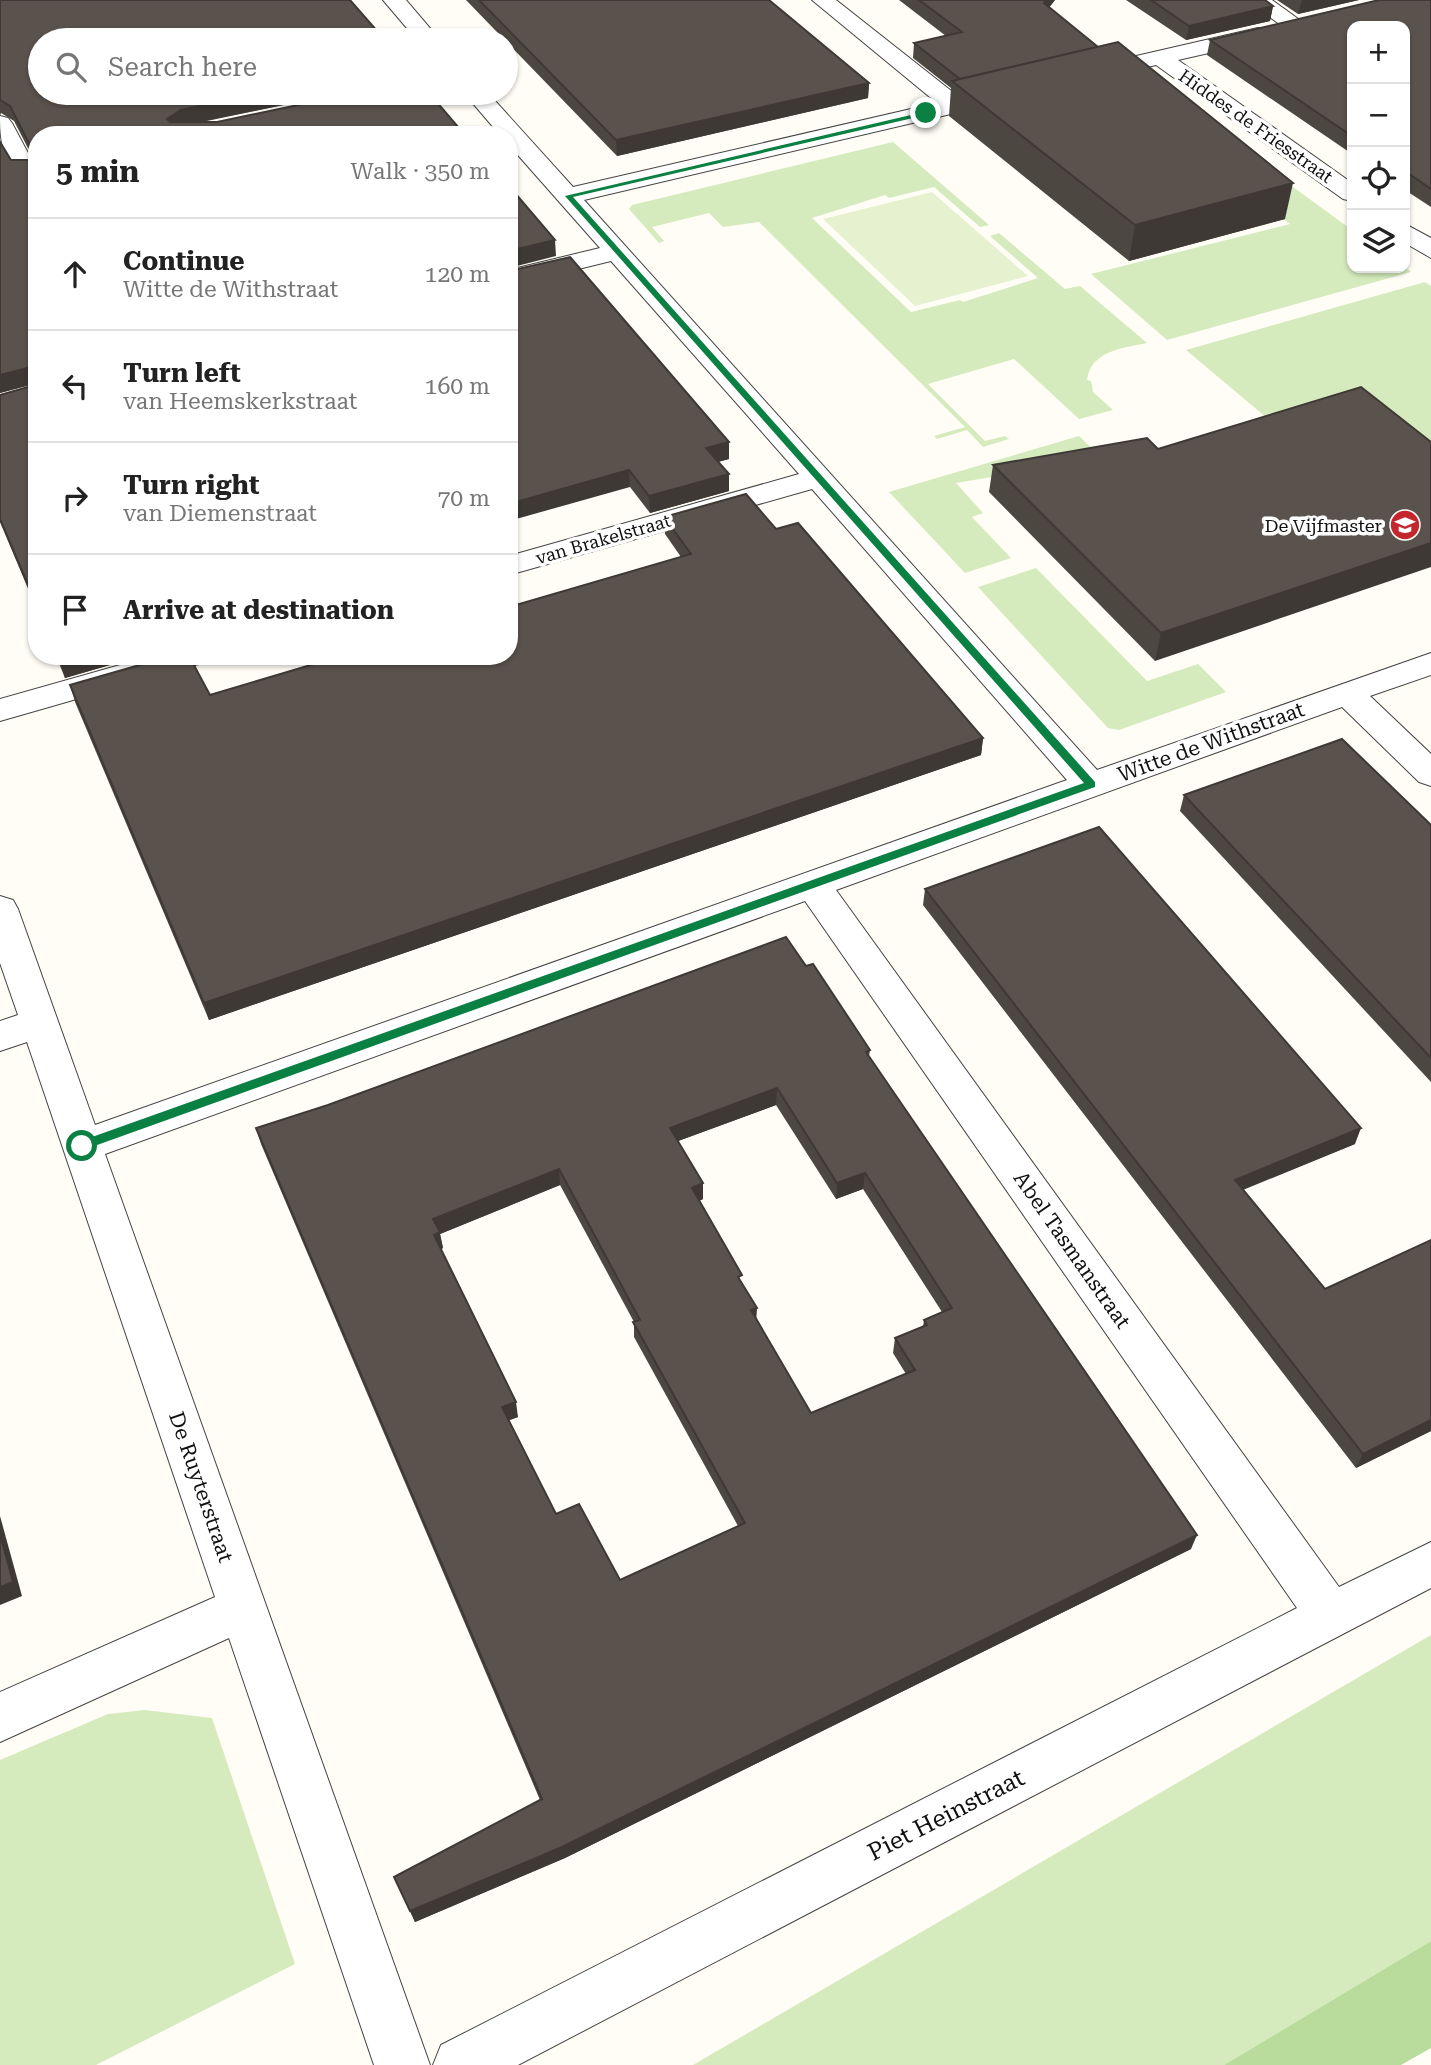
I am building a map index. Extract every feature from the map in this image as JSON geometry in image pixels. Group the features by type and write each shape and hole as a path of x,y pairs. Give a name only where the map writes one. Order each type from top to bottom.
{"street":[{"path":"394,0 418,28"},
{"path":"824,0 955,106"},
{"path":"1256,0 1297,26"},
{"path":"1070,79 1322,19"},
{"name":"Hiddes de Friesstraat","path":"1159,57 1347,190"},
{"path":"568,196 1019,91"},
{"path":"487,105 505,126"},
{"path":"0,123 28,163"},
{"path":"518,140 1091,785"},
{"path":"0,173 28,168"},
{"path":"1410,235 1431,250"},
{"path":"518,276 617,252"},
{"name":"van Brakelstraat","path":"518,563 818,478"},
{"name":"Witte de Withstraat","path":"82,1146 1431,663"},
{"path":"0,710 159,665"},
{"path":"1347,693 1431,774"},
{"name":"Abel Tasmanstraat","path":"813,885 1331,1616"},
{"name":"De Ruyterstraat","path":"0,909 402,2065"},
{"path":"0,1036 40,1023"},
{"name":"Piet Heinstraat","path":"461,2065 1431,1564"},
{"path":"0,1717 244,1608"}],"green space":[{"path":"893,142 989,225 980,227 934,187 889,198 885,195 812,218 911,312 960,300 963,302 1038,278 990,236 999,233 1065,289 1080,286 1147,343 1110,352 1095,362 1090,370 1087,380 1091,381 1093,392 1113,410 1079,419 1014,359 928,384 985,441 1005,436 1009,439 983,447 967,430 937,439 934,436 965,427 759,222 723,227 709,213 652,227 664,241 659,243 629,209 632,205"},
{"path":"1249,155 1347,226 1347,273 1407,273 1167,340 1091,274 1290,224 1212,165"},
{"path":"932,192 1028,276 915,306 823,219"},
{"path":"1425,282 1431,286 1431,458 1273,423 1186,350"},
{"path":"1079,436 1102,458 956,483 983,513 972,517 1011,558 965,573 889,492"},
{"path":"1036,568 1147,681 1198,664 1226,692 1119,730 1108,728 978,587"},
{"path":"1431,1635 1431,1941 1224,2065 693,2065"},
{"path":"145,1710 212,1718 295,1964 96,2065 0,2065 0,1760 108,1714"},
{"path":"1431,1941 1431,2048 1401,2065 1224,2065"}],"building":[{"path":"0,0 350,0 374,28 28,28 28,105 205,105 181,110 167,119 170,122 217,122 298,105 439,105 457,126 28,126 28,141 10,106 0,100"},
{"path":"479,0 769,0 869,83 616,140 518,40 518,28 506,28"},
{"path":"919,0 1046,0 1044,3 1098,47 960,79 914,43 962,32"},
{"path":"1151,0 1265,0 1273,6 1189,26"},
{"path":"1379,0 1431,0 1431,189 1410,174 1410,21 1347,21 1347,133 1210,40"},
{"path":"1118,42 1293,183 1135,225 952,81"},
{"path":"0,142 11,160 28,160 28,368 0,375"},
{"path":"518,197 555,240 518,249"},
{"path":"570,257 729,442 706,448 729,474 649,496 629,470 518,501 518,269"},
{"path":"28,387 28,585 0,519 0,395"},
{"path":"1361,387 1431,442 1431,543 1161,633 993,465 1147,438 1158,449"},
{"path":"746,494 776,529 798,523 983,738 204,1003 70,685 140,665 194,665 210,695 311,665 518,665 518,604 691,554 664,517"},
{"path":"1342,739 1431,825 1431,1058 1184,795"},
{"path":"1099,827 1361,1128 1235,1180 1325,1289 1431,1240 1431,1420 1363,1454 925,889"},
{"path":"786,937 806,966 813,964 870,1050 866,1052 1197,1535 562,1847 410,1911 394,1877 542,1799 256,1128 328,1105","holes":["777,1088 837,1183 865,1173 952,1308 924,1320 927,1325 895,1338 915,1370 811,1413 751,1310 757,1308 738,1277 742,1275 692,1188 703,1183 670,1128","559,1169 640,1320 633,1322 745,1523 620,1580 579,1504 556,1514 502,1407 516,1402 434,1235 440,1232 433,1219"]},
{"path":"0,1534 13,1582 0,1587"}],"place":[{"name":"De Vijfmaster","path":"1405,525"}],"route":[{"path":"82,1146 1091,785 568,196 926,113"}]}
